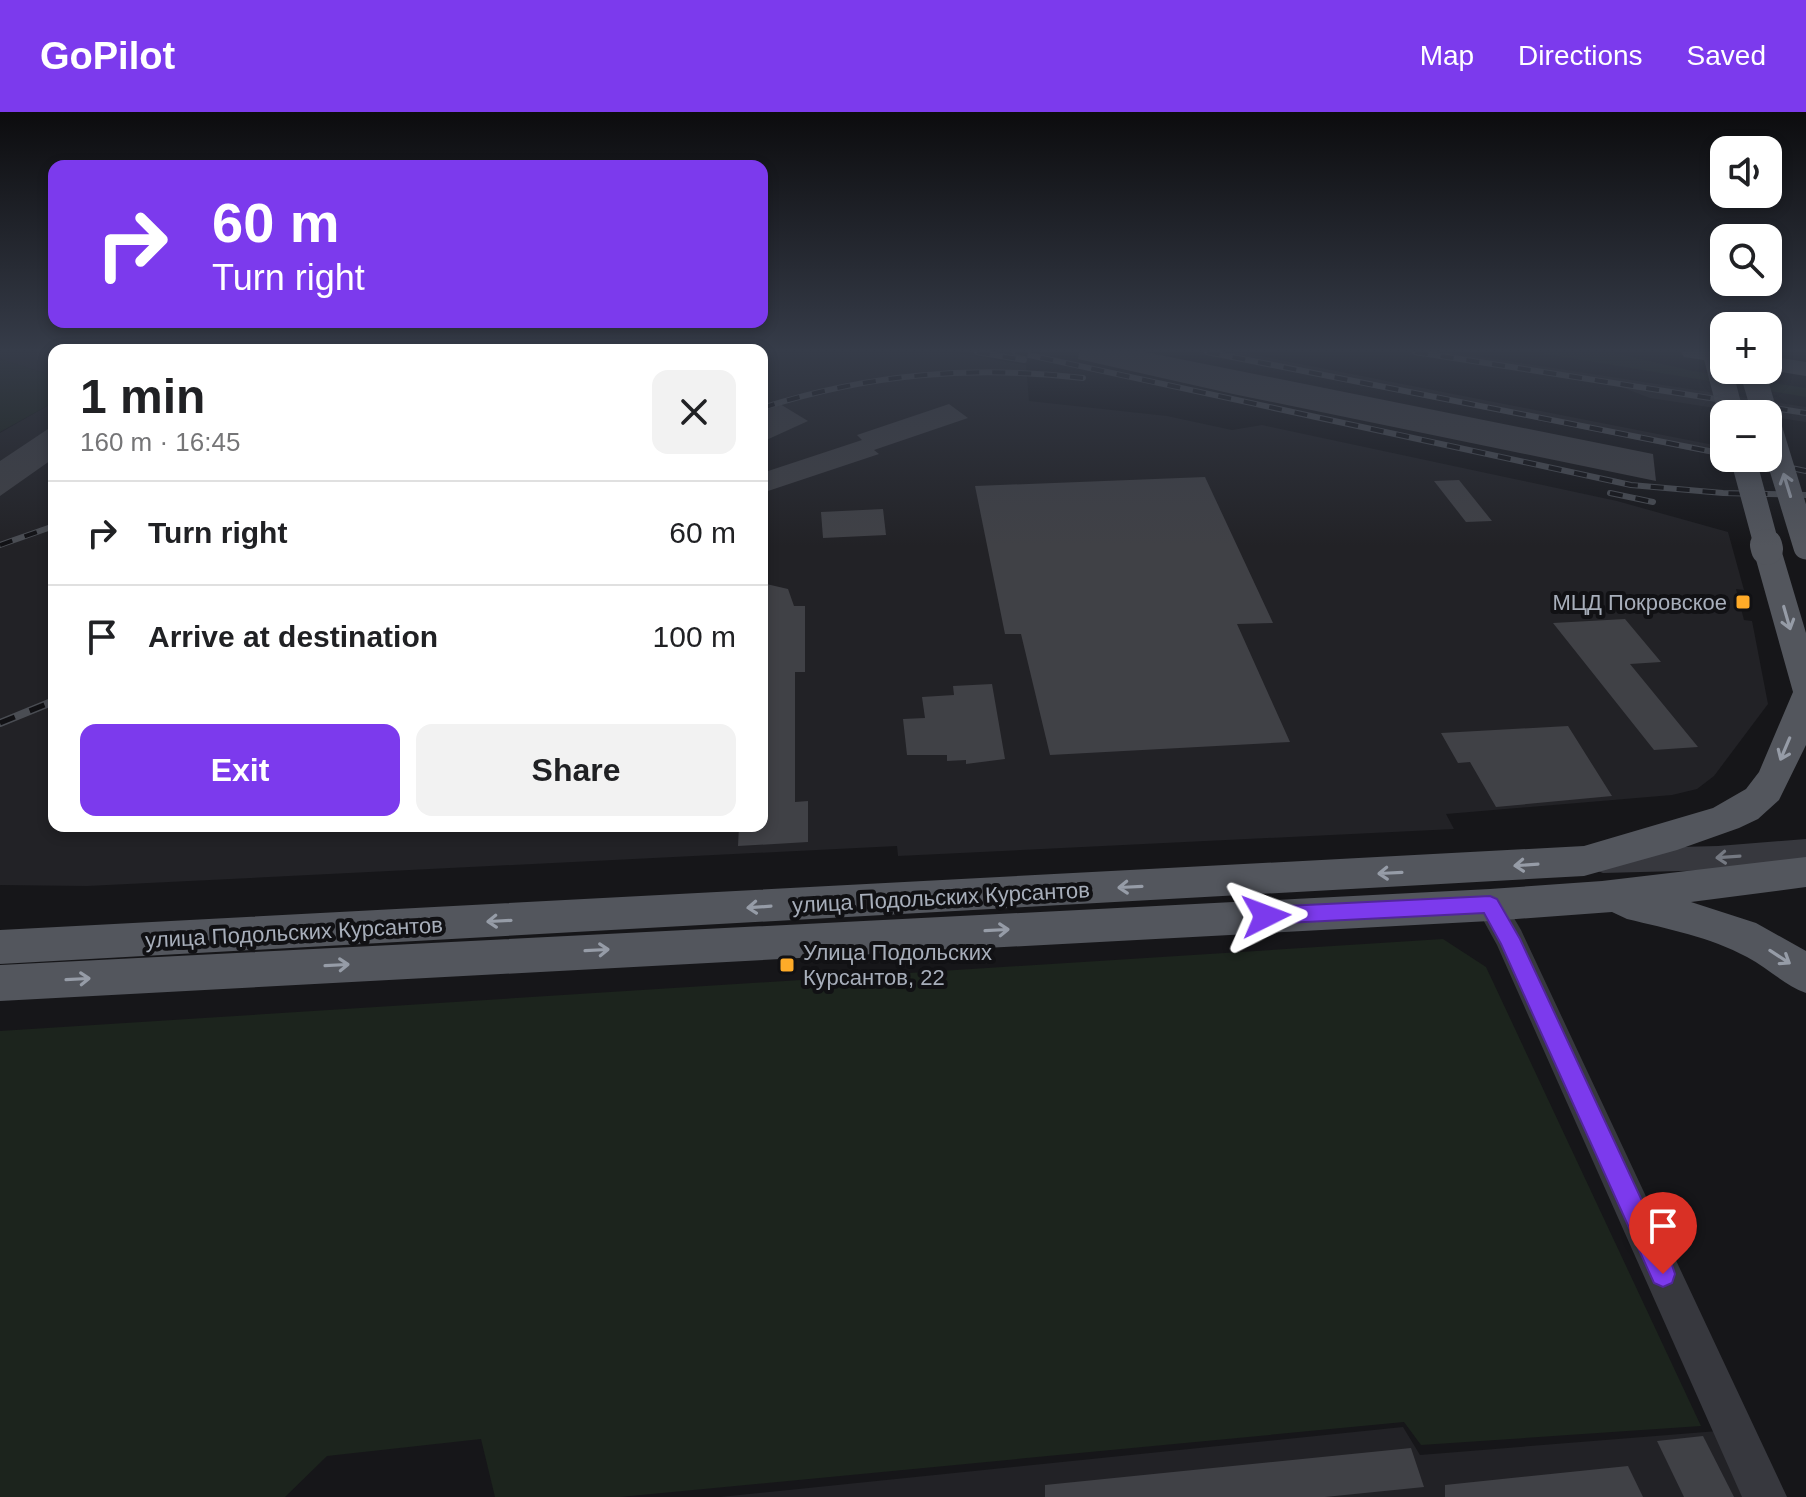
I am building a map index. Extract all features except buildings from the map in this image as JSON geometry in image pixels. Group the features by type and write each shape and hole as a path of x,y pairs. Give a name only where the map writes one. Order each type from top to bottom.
{"main road":[{"path":"1782,469 1806,548"},
{"path":"1747,472 1806,687"},
{"name":"улица Подольских Курсантов","path":"0,947 1584,861 1738,814 1761,798 1806,698"},
{"name":"улица Подольских Курсантов","path":"0,983 1490,905 1602,897 1806,872"},
{"path":"1602,897 1694,916 1724,927 1754,940 1806,975"}],"street":[{"path":"1584,861 1718,858 1806,851"},
{"path":"1490,905 1510,939 1765,1497"}],"shaded area":[{"path":"0,417 28,417 0,432"},
{"path":"29,417 48,417 48,832 768,832 768,417 1170,417 1232,430 1262,425 1617,501 1728,532 1744,590 1736,589 1744,620 1752,621 1768,704 1714,776 1697,789 1672,795 1446,814 1454,829 898,856 897,846 87,886 0,885 0,433"},
{"path":"1520,417 1569,417 1710,444 1710,454"},
{"path":"1782,417 1806,417 1806,422 1782,418"},
{"path":"1443,939 1486,967 1701,1426 1421,1445 1404,1422 620,1497 495,1497 481,1439 327,1456 285,1497 0,1497 0,1031"},
{"path":"1403,1427 1420,1455 1718,1431 1748,1497 720,1497"}],"railway":[{"path":"1314,417 1631,485 1723,493 1806,495"},
{"path":"1535,417 1710,451"},
{"path":"1782,466 1806,471"},
{"path":"1610,493 1653,502"},
{"path":"0,545 48,528"},
{"path":"0,723 48,703"}],"place":[{"name":"МЦД Покровское","path":"1743,602"},
{"name":"Улица Подольских Курсантов, 22","path":"787,965"}],"route":[{"path":"1266,916 1490,905 1510,939 1663,1274"}]}
